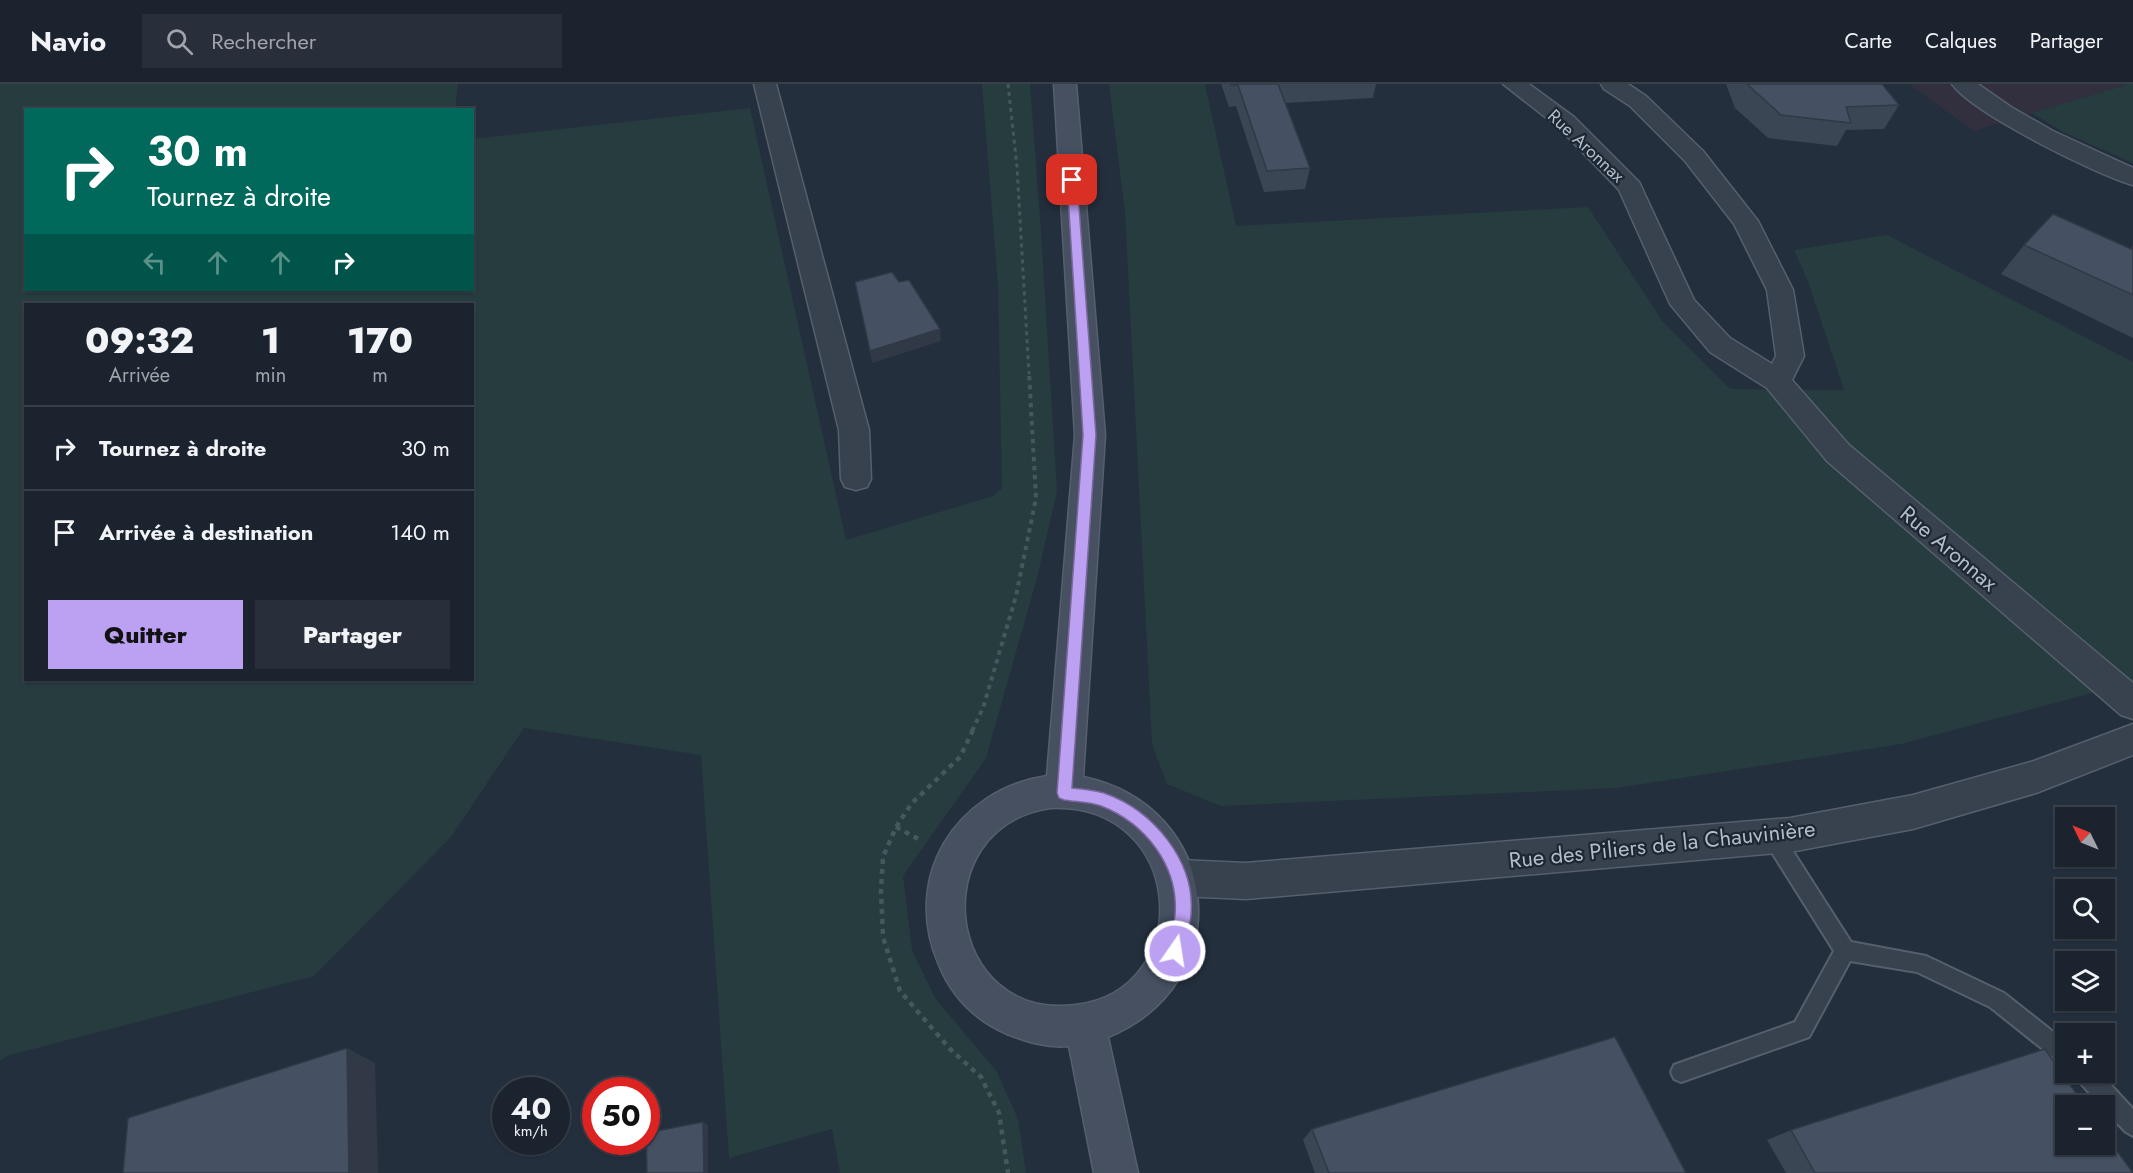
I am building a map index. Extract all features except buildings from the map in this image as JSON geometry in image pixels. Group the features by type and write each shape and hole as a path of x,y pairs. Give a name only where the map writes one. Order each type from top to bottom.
{"main road":[{"path":"1064,793 1089,435 1065,84"},
{"path":"1064,793 1101,799 1135,816 1162,843 1179,878 1183,914 1175,951 1154,984 1123,1010 1085,1024 1042,1024 1002,1010 970,985 949,951 941,912 947,874 964,841 992,815 1026,798 1064,793"},
{"path":"1085,1024 1116,1173"}],"street":[{"path":"765,84 854,430 856,479"},
{"name":"Rue Aronnax","path":"1514,84 1566,122 1630,187 1683,304 1720,345 1777,381 1838,453 2133,704"},
{"path":"1612,84 1638,101 1694,156 1744,221 1780,290 1790,356 1777,381"},
{"path":"1963,84 2018,122 2082,156 2133,177"},
{"name":"Rue des Piliers de la Chauvinière","path":"1179,878 1246,882 1773,837 1913,812 2036,777 2133,739"}],"lane":[{"path":"1773,837 1845,951 1919,963 1997,1000 2055,1045"},
{"path":"1681,1072 1802,1030 1845,951"},
{"path":"2094,1083 2133,1125"}],"path":[{"path":"1008,84 1017,167 1036,498 1016,597 983,708 960,757 912,803 896,827 884,857 880,890 883,937 900,991 950,1049 981,1077 999,1113 1008,1173"}],"shaded area":[{"path":"1909,84 2129,84 1974,131"}],"green space":[{"path":"0,84 458,84 455,108 24,108 24,291 474,291 474,139 750,108 846,540 993,496 1002,488 998,286 982,84 1030,84 1057,491 1037,578 986,758 903,876 912,950 935,998 997,1072 1018,1119 1026,1173 840,1173 832,1129 729,1158 701,755 524,728 451,837 314,976 10,1055 0,1060"},
{"path":"1109,84 1205,84 1236,226 1588,207 1663,322 1730,389 1844,390 1807,279 1794,250 1887,235 2133,362 2133,682 1901,744 1616,788 1221,806 1167,784 1152,744 1125,212"},
{"path":"2133,84 2133,163 2063,132 2032,113"}],"route":[{"path":"1072,180 1089,435 1064,793 1101,799 1135,816 1162,843 1179,878 1183,914 1175,951"}]}
